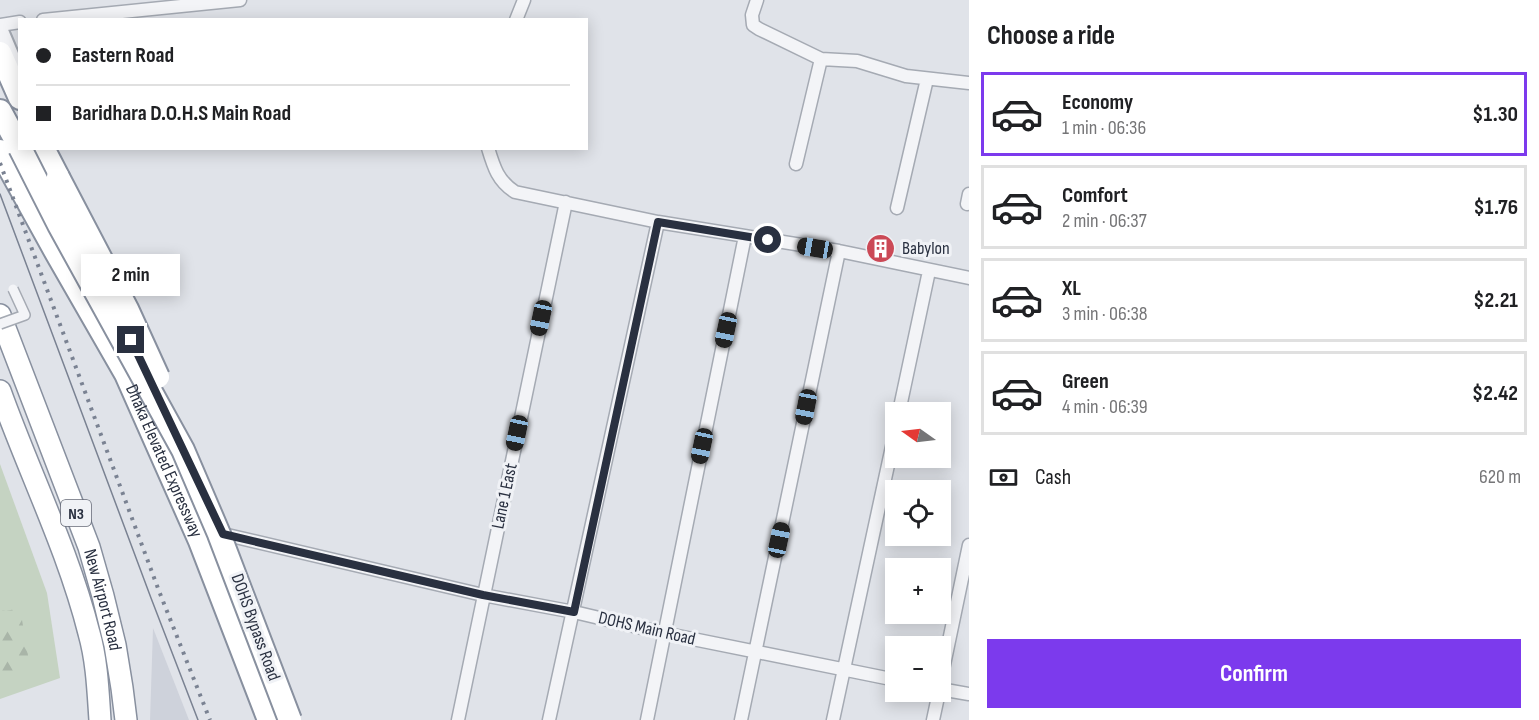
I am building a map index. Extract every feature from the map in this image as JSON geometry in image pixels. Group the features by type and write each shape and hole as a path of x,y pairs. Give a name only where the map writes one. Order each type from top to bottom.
{"highway":[{"path":"0,53 18,94"},
{"name":"Dhaka Elevated Expressway","path":"0,111 18,146"},
{"name":"Dhaka Elevated Expressway","path":"20,150 64,235 183,450 219,534 290,720"},
{"path":"44,150 132,319 180,427 183,450"},
{"name":"Dhaka Elevated Expressway","path":"0,151 126,374 200,541 269,720"},
{"name":"New Airport Road","path":"0,315 89,548 114,645 126,720"},
{"name":"New Airport Road","path":"0,391 77,591 90,636 98,685 100,720"}],"street":[{"path":"63,18 240,0"},
{"path":"517,18 524,0"},
{"path":"757,0 752,15 753,25 821,59 857,62 906,76 969,83"},
{"path":"0,25 18,22"},
{"path":"0,31 18,73"},
{"path":"796,164 821,59"},
{"path":"897,208 927,79"},
{"name":"DOHS Bypass Road","path":"50,150 111,297 223,534 278,687"},
{"path":"489,150 498,176 504,185 515,192 658,222 839,251 969,278"},
{"name":"Lane 1 East","path":"458,720 566,202"},
{"path":"549,720 658,222"},
{"path":"646,720 745,236"},
{"path":"741,720 839,251"},
{"path":"901,402 929,270"},
{"path":"0,324 25,315 13,289"},
{"path":"833,720 887,468"},
{"name":"DOHS Main Road","path":"223,534 483,595 885,678"},
{"path":"950,636 969,545"},
{"path":"951,692 969,694"},
{"path":"933,720 937,702"}],"shaded area":[{"path":"153,628 189,720 150,720"}],"green space":[{"path":"0,464 47,593 60,678 0,699"},
{"path":"20,608 31,673 0,686 0,610"}],"tram line":[{"path":"0,194 198,720"}],"railway":[{"path":"0,163 159,591 210,720"}],"place":[{"name":"Babylon","path":"881,248"}],"route":[{"path":"131,340 223,534 483,595 574,612 658,222 768,240"}]}
